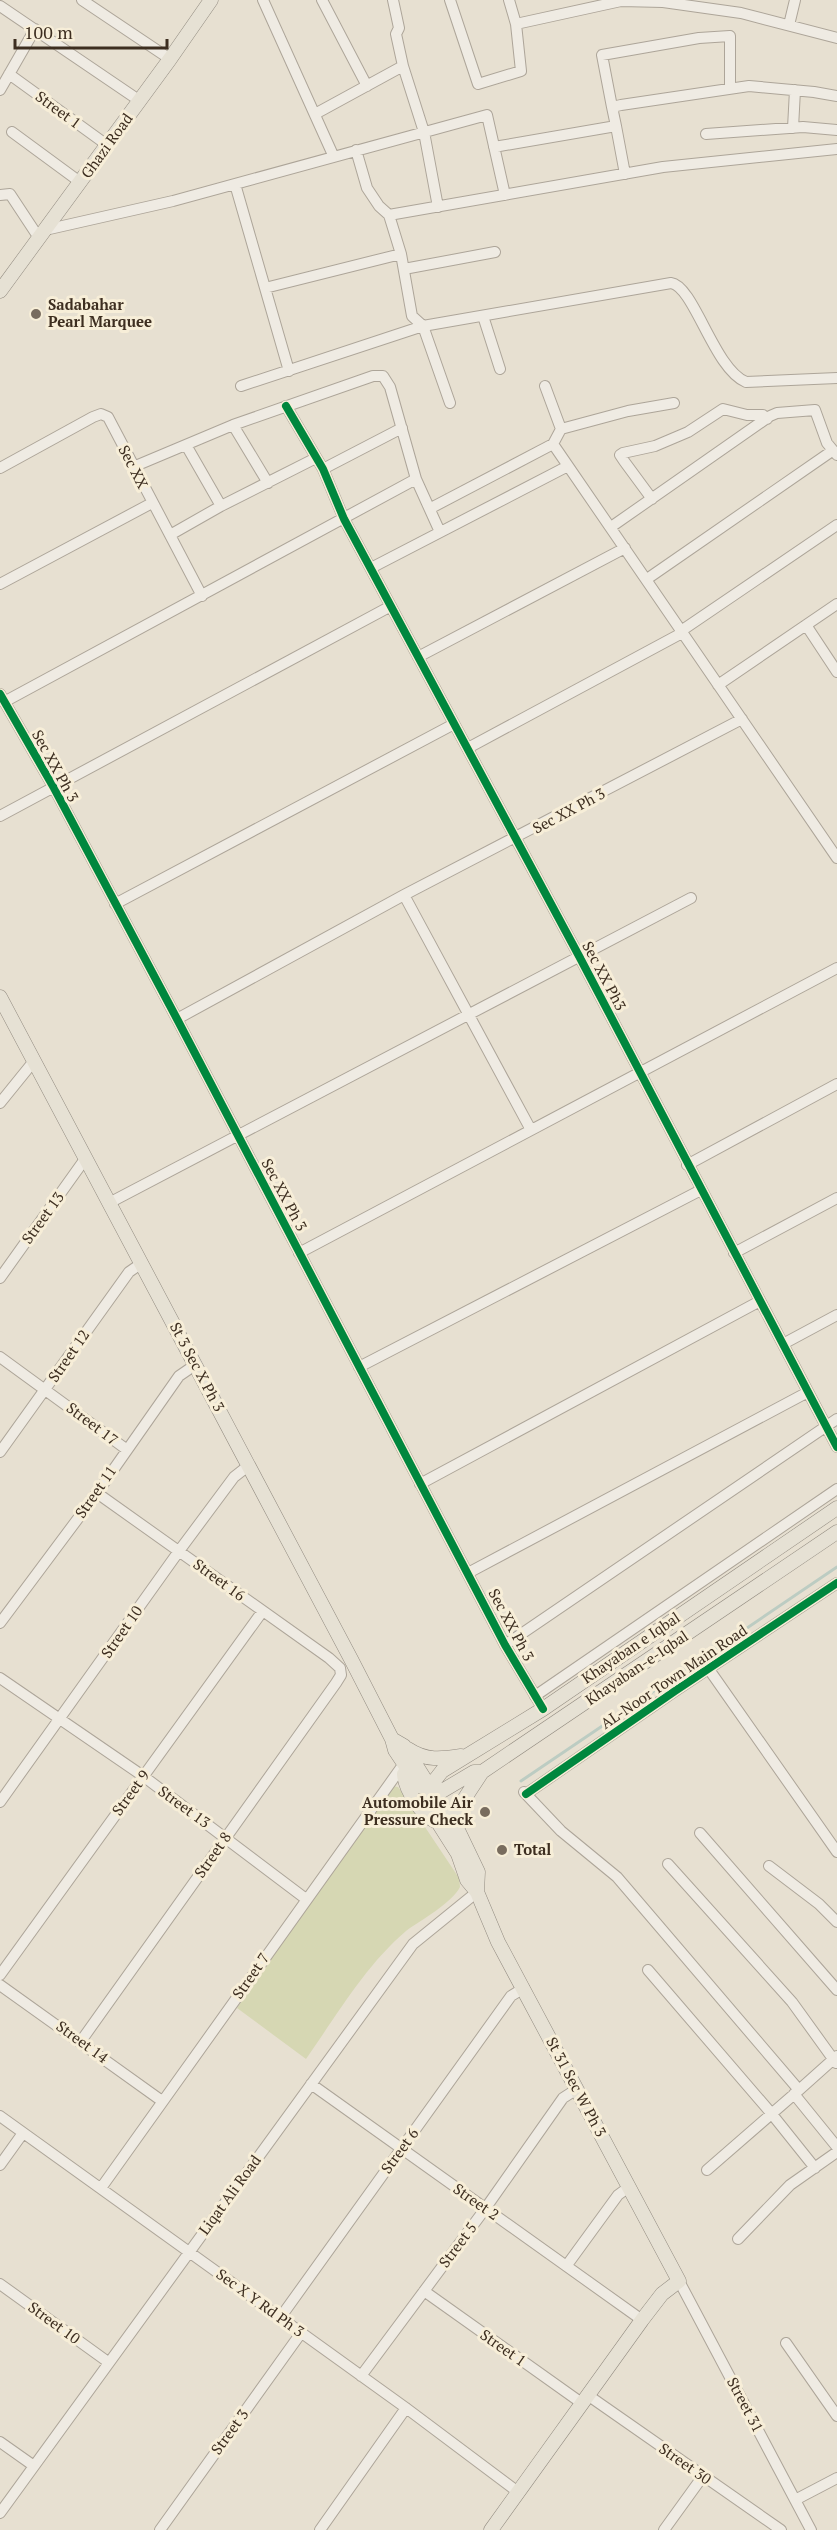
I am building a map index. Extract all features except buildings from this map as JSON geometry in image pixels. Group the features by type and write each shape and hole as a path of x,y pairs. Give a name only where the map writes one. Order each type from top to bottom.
{"main road":[{"name":"Ghazi Road","path":"0,291 140,101 211,0"},
{"name":"St 3 Sec X Ph 3","path":"0,997 248,1466 346,1665 432,1791"},
{"name":"Khayaban e Iqbal","path":"432,1791 438,1775 543,1709 837,1508"},
{"name":"Khayaban-e-Iqbal","path":"432,1791 446,1790 474,1772 482,1772 837,1532"},
{"name":"St 3 Sec X Ph 3","path":"398,1742 394,1750 404,1766 419,1786 432,1791"},
{"path":"398,1742 419,1756 430,1759 469,1755"},
{"path":"404,1766 404,1778 409,1790 427,1818 437,1822"},
{"path":"455,1824 465,1794 482,1772"},
{"name":"St 31 Sec W Ph 3","path":"432,1791 431,1810 437,1822 458,1854 467,1880 477,1892 498,1942 679,2281"},
{"name":"St 31 Sec W Ph 3","path":"432,1791 455,1824 478,1872 477,1892"},
{"path":"491,2530 642,2320 662,2294 679,2281"}],"street":[{"path":"263,0 333,155"},
{"path":"322,0 367,86"},
{"path":"393,0 399,28 396,34 403,66 424,132 438,207"},
{"path":"450,0 478,84 521,70 516,24 509,0"},
{"path":"789,25 795,0"},
{"path":"84,1 170,59"},
{"path":"516,24 621,1 663,1 741,13 837,38"},
{"path":"0,6 140,101"},
{"path":"0,90 35,29"},
{"path":"625,174 602,55 699,38 730,36 730,89"},
{"path":"315,114 403,66"},
{"name":"Street 1","path":"9,75 107,145"},
{"path":"612,107 749,86 837,96"},
{"path":"793,128 795,90"},
{"path":"0,195 10,194 42,234 486,115 505,195"},
{"path":"494,147 616,126"},
{"path":"706,134 793,128 837,130"},
{"path":"12,132 81,182"},
{"path":"356,150 367,188 389,215 401,254 412,316 423,326 450,403"},
{"path":"389,215 663,167 837,150"},
{"path":"235,184 289,372"},
{"path":"404,269 495,252"},
{"path":"265,288 401,254"},
{"path":"241,386 423,326 660,284 678,284 684,291 709,338 735,377 746,382 837,378"},
{"path":"483,316 500,369"},
{"path":"133,467 233,425 373,376 383,376 390,387 416,479 440,532"},
{"path":"431,508 554,444 561,429 545,386"},
{"path":"561,429 628,411 674,403"},
{"name":"Sec XX Ph3","path":"286,406 323,469 344,519 579,956 837,1447"},
{"path":"652,498 620,455 655,446 688,432 723,409 747,415 763,415 767,419"},
{"path":"611,527 777,413 813,409 818,413 827,443 835,452 647,579"},
{"name":"Sec XX","path":"0,468 101,414 108,417 152,503 0,584"},
{"path":"233,425 268,483"},
{"path":"323,469 402,428"},
{"path":"554,444 837,858"},
{"path":"186,445 221,506"},
{"path":"170,536 221,506 316,458"},
{"path":"371,568 568,466"},
{"name":"Sec XX Ph 3","path":"416,479 202,596 2,698 54,788 505,1645 543,1709"},
{"path":"152,503 202,596"},
{"path":"468,748 682,632 837,525"},
{"path":"418,657 625,548"},
{"path":"718,685 837,604"},
{"name":"Sec XX Ph 3","path":"0,816 391,606"},
{"path":"806,625 837,672"},
{"name":"Sec XX Ph 3","path":"177,1019 404,896 742,720"},
{"path":"115,904 454,724"},
{"path":"404,896 531,1130"},
{"path":"109,1203 691,898"},
{"name":"Sec XX Ph 3","path":"299,1253 837,968"},
{"path":"0,1102 34,1061"},
{"path":"687,1165 837,1084"},
{"name":"Street 13","path":"0,1278 85,1159"},
{"path":"359,1367 701,1190"},
{"path":"734,1253 837,1198"},
{"name":"Street 12","path":"0,1452 129,1272 142,1263"},
{"path":"420,1484 760,1301"},
{"path":"783,1344 837,1315"},
{"name":"Street 17","path":"0,1357 126,1449"},
{"name":"Street 11","path":"0,1623 97,1493 179,1376 195,1365"},
{"path":"468,1573 808,1392"},
{"name":"Sec XX Ph 3","path":"505,1645 837,1419"},
{"name":"Street 10","path":"0,1802 179,1551 234,1477 248,1466"},
{"path":"535,1696 837,1489"},
{"name":"Street 16","path":"97,1493 262,1612 335,1662 346,1665"},
{"name":"AL-Noor Town Main Road","path":"796,2092 617,1877 561,1831 525,1793 837,1583"},
{"name":"Street 9","path":"0,1975 262,1612"},
{"name":"Street 8","path":"81,2041 336,1683 346,1665"},
{"path":"708,1668 837,1852"},
{"name":"Street 13","path":"0,1678 143,1776 306,1899"},
{"name":"Street 7","path":"101,2188 306,1899 404,1766"},
{"path":"700,1833 837,1990"},
{"path":"668,1864 792,2002 836,2060 771,2113 707,2170"},
{"path":"769,1866 819,1904 837,1922"},
{"name":"Liqat Ali Road","path":"0,2514 413,1944 477,1892"},
{"path":"648,1970 771,2113 815,2168"},
{"name":"Street 14","path":"0,1985 162,2101"},
{"name":"Street 6","path":"280,2318 511,1996 524,1988"},
{"name":"Street 2","path":"311,2084 642,2320"},
{"name":"Street 5","path":"361,2376 485,2209 563,2098 577,2089"},
{"path":"738,2239 790,2185 837,2149 796,2092"},
{"name":"Sec X Y Rd Ph 3","path":"0,2116 406,2408 518,2492"},
{"path":"0,2165 23,2133"},
{"path":"567,2265 618,2195 629,2187"},
{"name":"Street 31","path":"679,2281 811,2530"},
{"name":"Street 10","path":"0,2284 108,2362"},
{"name":"Street 1","path":"424,2291 586,2400"},
{"name":"Street 3","path":"160,2530 301,2333"},
{"path":"786,2343 837,2416"},
{"name":"Street 30","path":"586,2400 781,2530"},
{"path":"320,2530 406,2408"},
{"path":"0,2442 34,2466"},
{"path":"664,2530 703,2476"},
{"path":"795,2500 837,2478"}],"green space":[{"path":"392,1786 398,1787 401,1791 459,1878 460,1887 436,1911 406,1931 377,1960 306,2059 237,2008"}],"waterway":[{"path":"521,1781 837,1567"}],"cycle path":[{"path":"286,406 323,469 344,519 579,956 837,1447"},
{"path":"0,694 54,788 177,1019 505,1645 543,1709"},
{"path":"526,1794 837,1583"}],"place":[{"name":"Sadabahar Pearl Marquee","path":"36,314"},
{"name":"Automobile Air Pressure Check","path":"485,1812"},
{"name":"Total","path":"502,1850"}]}
